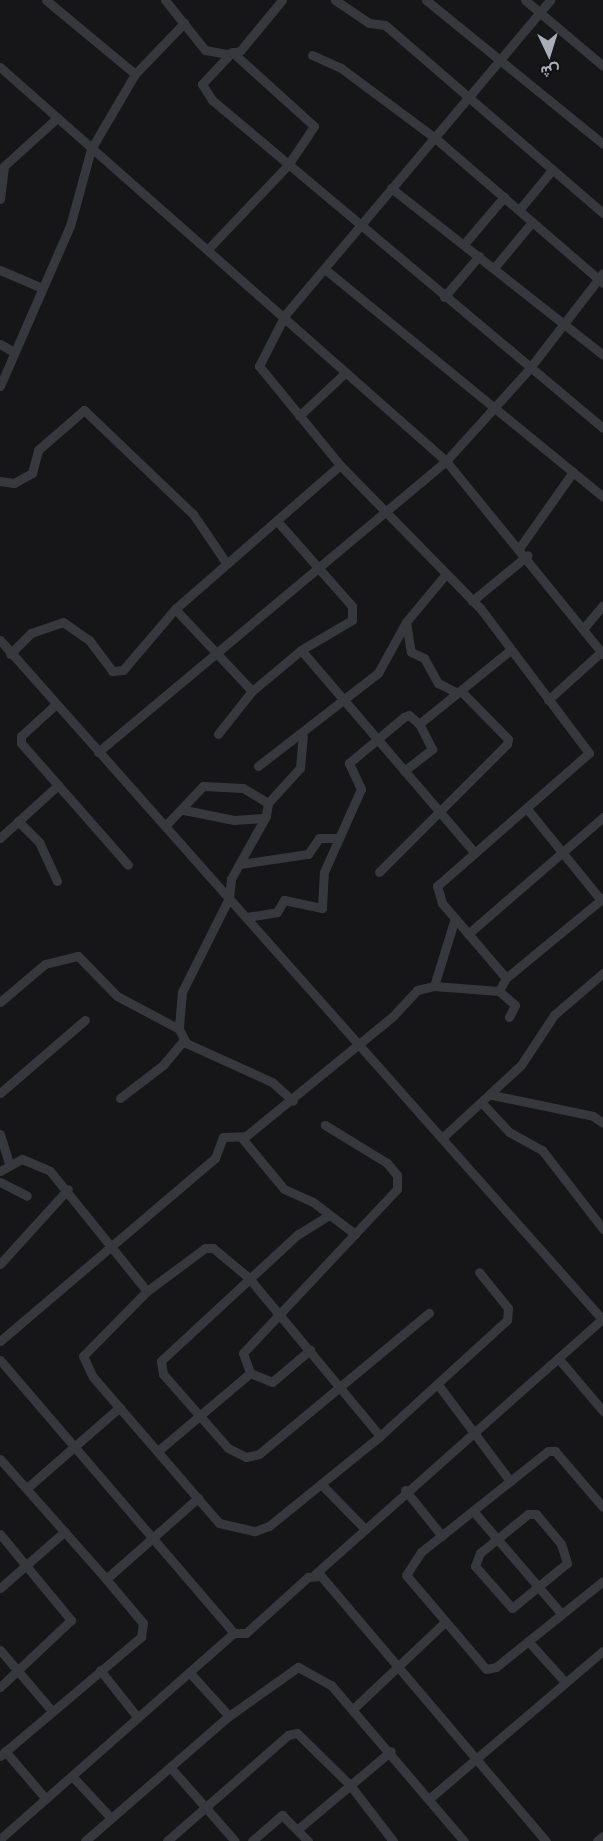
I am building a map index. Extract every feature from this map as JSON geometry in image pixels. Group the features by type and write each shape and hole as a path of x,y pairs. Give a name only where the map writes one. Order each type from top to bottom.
{"street":[{"path":"46,0 135,74"},
{"path":"165,0 205,50 232,52 240,51 282,0"},
{"path":"335,0 369,23 385,25 468,100 603,213"},
{"path":"426,0 503,59 603,144"},
{"path":"525,0 603,66"},
{"path":"506,978 442,903 437,886 528,810 589,753 472,601 386,508 340,465 259,366 285,315 326,270 360,226 503,59 550,0"},
{"path":"0,386 40,287 70,226 91,149 135,74 184,23"},
{"path":"208,249 288,165 314,126 232,52"},
{"path":"232,52 202,84 212,100 529,369 603,428"},
{"path":"98,752 213,652 446,461 529,369 601,279 435,138 341,68 312,55"},
{"path":"0,67 91,149 285,315 446,461 528,555 602,653 548,700"},
{"path":"0,199 4,166 57,118"},
{"path":"519,210 552,170"},
{"path":"392,188 603,355"},
{"path":"464,244 504,197"},
{"path":"494,268 532,222"},
{"path":"444,297 479,256"},
{"path":"0,270 40,287"},
{"path":"326,270 603,497"},
{"path":"0,344 14,352"},
{"path":"299,416 346,372"},
{"path":"0,481 14,483 32,473 38,450 84,410 193,514 227,564"},
{"path":"10,654 31,633 63,622 118,672 175,609 340,465"},
{"path":"520,547 573,472"},
{"path":"218,734 252,691 301,650 343,627 355,613 277,521"},
{"path":"472,601 528,555"},
{"path":"258,766 303,736 343,699 378,673 406,622 446,575"},
{"path":"583,629 603,605"},
{"path":"175,609 252,691"},
{"path":"379,872 440,813 508,739 460,693 438,682 424,658 411,652 406,622"},
{"path":"0,639 10,654 55,705 247,917 603,1318 473,1436 363,1527 315,1574 246,1633 234,1633 0,1839"},
{"path":"301,650 475,853"},
{"path":"419,724 509,651"},
{"path":"55,705 21,740 128,865"},
{"path":"247,917 279,911 284,900 322,908 324,872 337,838 361,789 349,763 409,715 419,724 432,749 404,771"},
{"path":"292,1101 272,1082 184,1040 179,1029 182,992 230,898 231,879 265,818 268,802 300,768 303,736"},
{"path":"0,838 58,785"},
{"path":"165,826 184,810 203,786 243,788 268,802"},
{"path":"184,810 234,820 265,818"},
{"path":"499,991 506,978 602,899 528,810"},
{"path":"468,934 603,817"},
{"path":"18,821 39,842 57,881"},
{"path":"240,864 308,854 319,838 337,838"},
{"path":"434,986 455,918"},
{"path":"2,997 45,964 78,956 117,996 179,1029"},
{"path":"443,1137 483,1104 521,1065 554,1015 603,974"},
{"path":"0,1341 215,1158 223,1137 241,1137 292,1101 417,990 434,986 499,991 515,1005 509,1017"},
{"path":"0,1093 84,1020"},
{"path":"120,1098 163,1065 184,1040"},
{"path":"492,1095 593,1116 603,1123"},
{"path":"483,1104 509,1132 542,1150 603,1229"},
{"path":"310,1350 272,1382 250,1373 243,1353 282,1317 398,1189 397,1175 387,1162 325,1125"},
{"path":"0,1134 9,1163"},
{"path":"241,1137 284,1189 329,1215 355,1234"},
{"path":"0,1171 9,1163 30,1159 68,1189 147,1291"},
{"path":"0,1182 27,1196"},
{"path":"0,1264 68,1189"},
{"path":"329,1215 249,1278 161,1361 163,1374 235,1453 253,1456 342,1390 429,1313"},
{"path":"380,1436 249,1278 220,1250 205,1248 147,1291 83,1356 93,1377 159,1450 219,1523 255,1531 269,1526 380,1436 439,1386 507,1320 508,1308 479,1272"},
{"path":"558,1358 603,1411"},
{"path":"0,1360 234,1633"},
{"path":"159,1450 250,1373"},
{"path":"439,1386 466,1418 473,1436 510,1481"},
{"path":"27,1488 120,1407"},
{"path":"602,1584 561,1613 496,1667 486,1669 443,1624 406,1575 421,1552 510,1481 555,1451 603,1507"},
{"path":"0,1459 106,1579 143,1630 3,1753 46,1799"},
{"path":"321,1484 363,1527"},
{"path":"594,1497 603,1489"},
{"path":"405,1490 442,1536"},
{"path":"106,1579 198,1498"},
{"path":"474,1512 561,1613"},
{"path":"528,1514 536,1514 568,1554 567,1563 540,1589 512,1608 490,1589 475,1566 480,1553 528,1514"},
{"path":"0,1588 65,1531"},
{"path":"0,1534 71,1620 0,1687"},
{"path":"315,1574 399,1665 546,1841"},
{"path":"352,1709 443,1624"},
{"path":"528,1641 565,1682"},
{"path":"0,1650 52,1711"},
{"path":"430,1798 603,1651"},
{"path":"85,1841 229,1716 298,1667 331,1685 391,1751 464,1841"},
{"path":"100,1670 138,1718"},
{"path":"190,1673 229,1716"},
{"path":"167,1841 205,1807 297,1733 350,1785 393,1841"},
{"path":"298,1829 391,1751"},
{"path":"170,1767 235,1841"},
{"path":"72,1776 111,1818"},
{"path":"252,1841 279,1815 298,1829 308,1841"},
{"path":"597,1841 603,1836"}]}
